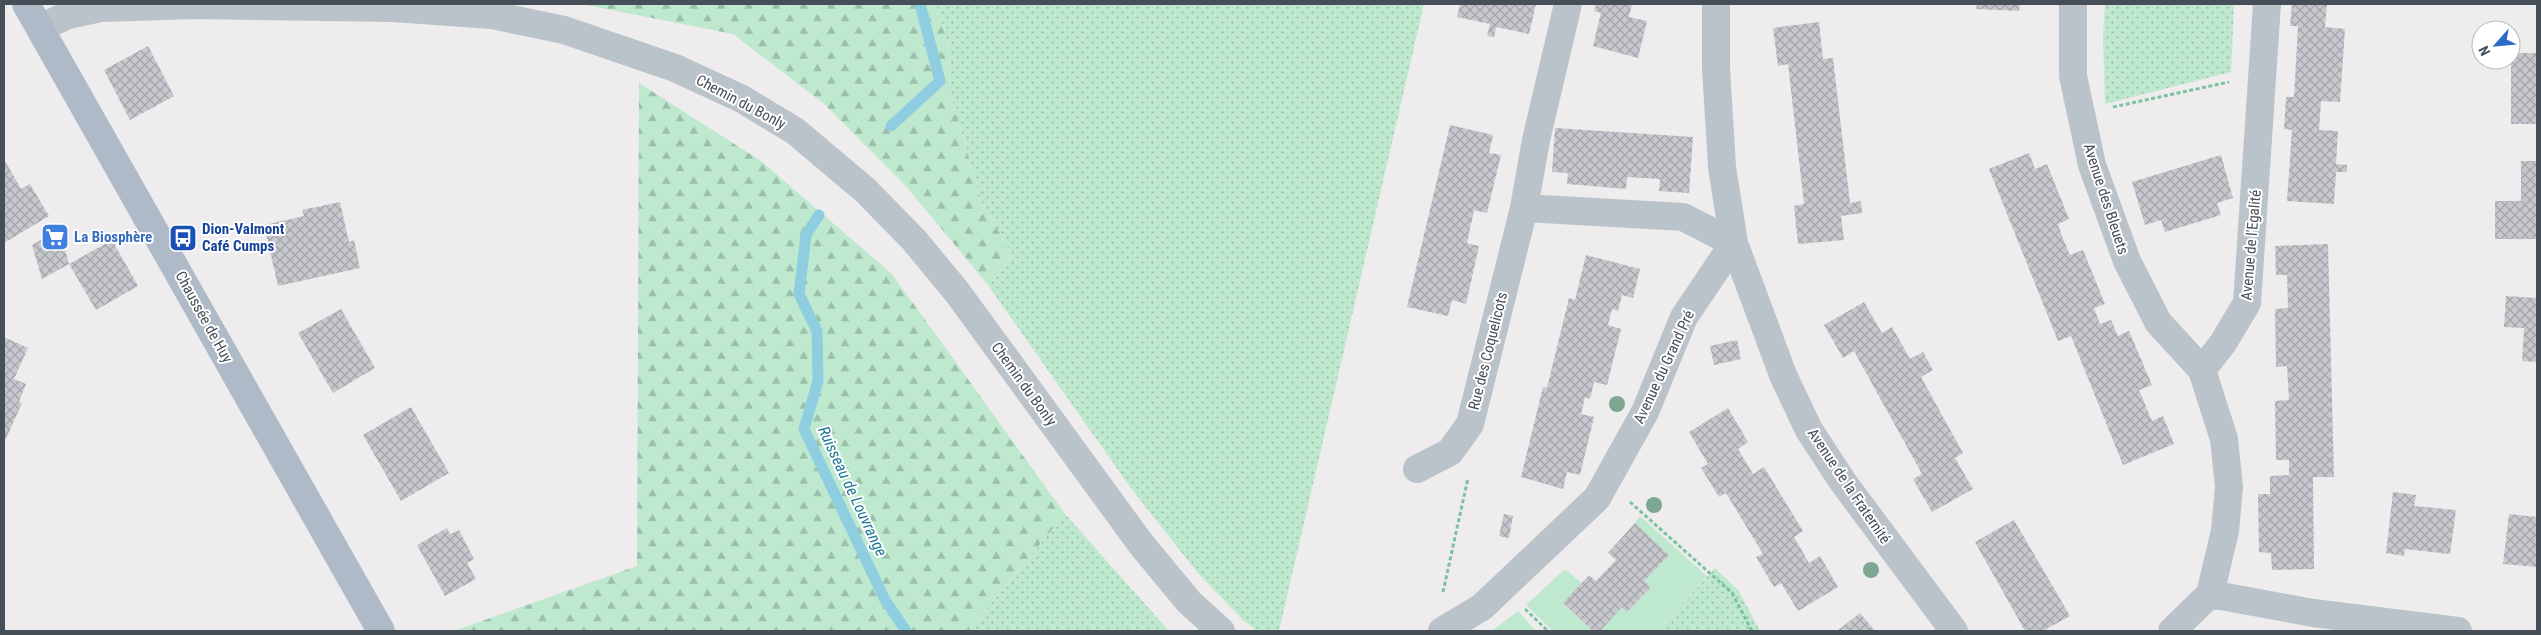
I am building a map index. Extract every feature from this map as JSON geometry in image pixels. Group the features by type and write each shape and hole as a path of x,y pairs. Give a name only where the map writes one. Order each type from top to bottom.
{"main road":[{"name":"Chaussée de Huy","path":"26,4 381,631"}],"street":[{"name":"Rue des Coquelicots","path":"1417,469 1450,452 1470,424 1524,208 1536,140 1568,4"},
{"path":"1716,4 1716,68 1722,167 1734,244"},
{"name":"Avenue des Bleuets","path":"2073,4 2073,76 2092,165 2127,261 2158,322 2202,370"},
{"name":"Avenue de l'Egalité","path":"2202,370 2223,343 2247,303 2268,4"},
{"name":"Chemin du Bonly","path":"40,28 68,15 101,8 196,5 374,8 492,15 564,30 675,68 742,99 796,131 866,190 914,240 958,292 1141,544 1189,602 1221,631"},
{"path":"1524,208 1682,216 1734,244"},
{"name":"Avenue du Grand Pré","path":"1442,631 1482,607 1597,498 1645,412 1684,317 1734,244"},
{"name":"Avenue de la Fraternité","path":"1734,244 1784,375 1810,430 1843,482 1954,631"},
{"path":"2172,631 2210,594 2225,532 2229,487 2224,438 2202,370"},
{"path":"2210,594 2313,613 2458,631"}],"path":[{"path":"2081,114 2263,75"},
{"path":"1443,594 1469,474"},
{"path":"1606,481 1732,593 1752,631"}],"green space":[{"path":"581,4 936,4 950,52 949,89 982,203 1013,256 988,285 905,185 823,103 733,34"},
{"path":"936,4 1424,4 1279,631 1257,631 1243,620 1197,572 1130,487 988,285 1013,256 982,203 949,89 950,52"},
{"path":"2105,4 2234,4 2231,72 2105,104 2103,36"},
{"path":"639,83 761,161 892,274 1065,514 968,631 454,631 637,566"},
{"path":"1065,514 1169,631 968,631"},
{"path":"1640,516 1707,576 1657,631 1600,631 1622,607 1627,612 1651,587 1644,581 1669,555 1635,523"},
{"path":"1715,568 1739,591 1760,631 1657,631"},
{"path":"1565,569 1582,583 1563,604 1593,631 1553,631 1526,605"},
{"path":"1518,611 1536,631 1492,631"}],"building":[{"path":"1460,4 1536,4 1529,34 1496,27 1494,37 1487,36 1490,24 1457,17"},
{"path":"1596,4 1632,4 1629,17 1647,21 1638,58 1593,46 1601,13 1594,11"},
{"path":"1977,4 2020,4 2019,11 1976,9"},
{"path":"2292,4 2327,4 2325,27 2345,29 2340,102 2321,101 2319,130 2338,131 2336,164 2347,165 2347,172 2336,172 2334,204 2287,201 2292,130 2284,129 2286,97 2294,97 2298,26 2290,26"},
{"path":"1819,22 1823,59 1833,58 1850,203 1861,201 1862,213 1841,216 1844,240 1798,244 1794,206 1804,204 1788,64 1778,66 1773,28"},
{"path":"148,46 174,96 130,120 104,70"},
{"path":"2521,53 2537,53 2537,124 2511,124 2511,70 2521,70"},
{"path":"1450,125 1493,135 1489,153 1501,155 1487,213 1474,210 1467,243 1479,246 1466,304 1452,300 1448,316 1407,307"},
{"path":"1555,128 1693,137 1689,193 1659,191 1660,179 1627,177 1626,189 1567,184 1568,173 1552,172"},
{"path":"2029,153 2035,169 2047,164 2069,219 2058,224 2070,255 2083,250 2105,304 2094,308 2100,324 2111,320 2118,336 2129,331 2152,385 2139,390 2152,421 2163,416 2174,444 2123,465 2071,336 2058,341 1989,169"},
{"path":"2221,155 2233,198 2217,203 2221,215 2165,232 2161,220 2145,225 2132,182"},
{"path":"4,159 21,189 30,184 49,216 4,243"},
{"path":"2521,161 2537,161 2537,239 2495,239 2495,201 2521,201"},
{"path":"340,202 349,242 354,240 360,268 278,286 264,225 304,216 302,210"},
{"path":"56,231 63,243 69,264 42,279 32,245"},
{"path":"112,240 138,286 96,310 69,264"},
{"path":"2328,244 2334,477 2313,477 2314,569 2272,570 2271,553 2259,552 2258,494 2270,494 2270,476 2289,475 2289,460 2276,460 2275,401 2289,400 2287,366 2276,367 2275,309 2288,308 2287,275 2276,275 2275,246"},
{"path":"1586,255 1640,269 1633,298 1622,295 1618,311 1612,309 1608,325 1621,329 1607,385 1594,382 1590,399 1585,397 1581,414 1594,417 1580,475 1567,472 1563,489 1521,477 1543,387 1547,388 1569,298 1575,300"},
{"path":"2506,296 2537,298 2537,362 2522,361 2524,328 2504,327"},
{"path":"1864,302 1882,333 1892,327 1910,359 1923,352 1933,370 1921,377 1963,453 1955,458 1973,489 1932,512 1913,479 1922,474 1854,351 1843,358 1824,325"},
{"path":"341,309 375,368 333,393 298,333"},
{"path":"4,337 28,348 14,379 26,384 19,402 22,403 4,443"},
{"path":"1737,340 1741,359 1714,365 1710,346"},
{"path":"411,407 449,473 401,501 363,435"},
{"path":"1728,408 1748,442 1738,449 1753,474 1764,467 1803,531 1794,537 1809,563 1820,556 1838,587 1798,611 1781,583 1774,587 1756,557 1763,554 1726,493 1719,497 1701,468 1708,464 1689,432"},
{"path":"2393,492 2416,495 2414,506 2456,510 2450,554 2405,549 2404,556 2386,553"},
{"path":"1504,514 1513,516 1509,538 1499,536"},
{"path":"2509,514 2537,517 2537,567 2503,564"},
{"path":"2014,520 2070,616 2043,631 2025,631 1975,542"},
{"path":"1635,523 1669,555 1644,581 1651,587 1627,612 1622,607 1600,631 1593,631 1563,603 1589,575 1596,581 1616,560 1608,553"},
{"path":"447,528 450,534 459,530 474,559 467,563 476,579 445,596 417,545"},
{"path":"1860,613 1875,631 1837,631"}],"waterway":[{"name":"Ruisseau de Louvrange","path":"891,126 940,81 920,4"},
{"name":"Ruisseau de Louvrange","path":"819,215 806,235 799,294 817,331 818,381 804,429 885,600 906,631"}],"place":[{"name":"La Biosphère","path":"55,237"},
{"name":"Dion-Valmont Café Cumps","path":"183,238"}]}
